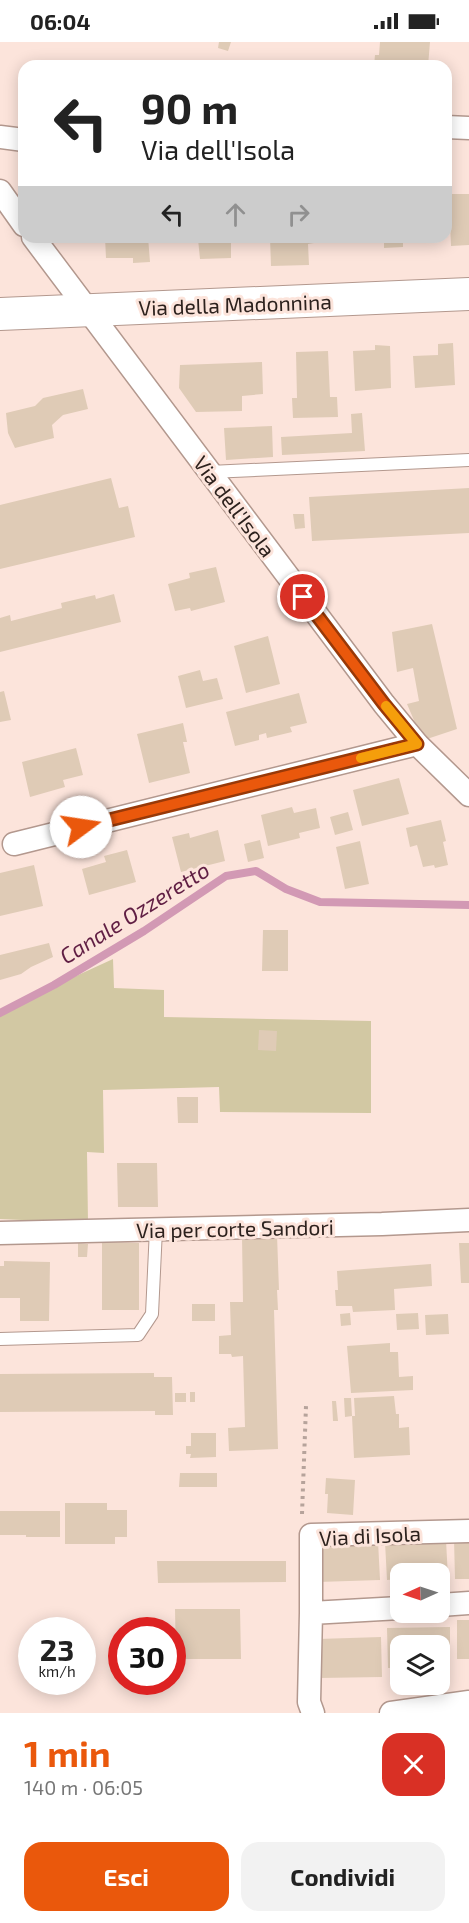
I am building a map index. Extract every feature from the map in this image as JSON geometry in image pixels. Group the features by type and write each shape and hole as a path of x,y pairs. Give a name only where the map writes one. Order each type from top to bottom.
{"street":[{"path":"452,127 469,128"},
{"path":"0,137 18,139"},
{"path":"0,191 18,216"},
{"name":"Via dell'Isola","path":"37,243 384,704 417,744 469,795"},
{"name":"Via della Madonnina","path":"0,314 469,294"},
{"path":"14,844 417,744"},
{"name":"Via per corte Sandori","path":"0,1233 469,1220"},
{"name":"Via di Isola","path":"313,1713 309,1702 311,1535 469,1531"},
{"path":"450,1604 469,1603"},
{"path":"310,1613 390,1609"},
{"path":"391,1713 469,1702"}],"lane":[{"path":"210,472 469,460"},
{"path":"0,1339 138,1335 152,1314 156,1229"}],"path":[{"path":"301,1524 306,1407"}],"shaded area":[{"path":"113,959 114,988 164,990 164,1017 371,1021 371,1113 220,1112 219,1087 103,1090 104,1153 87,1152 88,1223 0,1219 0,1011"}],"building":[{"path":"219,42 231,42 228,51 218,48"},
{"path":"380,42 430,42 428,60 375,60 375,55 379,55"},
{"path":"452,194 469,194 469,245 451,246"},
{"path":"105,243 148,243 150,262 133,263 133,258 106,258"},
{"path":"198,243 231,243 231,258 200,259"},
{"path":"270,243 314,243 308,244 309,265 271,266"},
{"path":"384,243 403,243 403,247 384,248"},
{"path":"453,343 455,385 415,388 413,356 438,355 438,344"},
{"path":"375,345 390,346 391,388 355,391 353,351 375,350"},
{"path":"328,351 330,397 337,397 338,417 293,418 292,398 297,398 296,352"},
{"path":"262,362 263,394 242,396 242,411 196,412 179,388 180,365"},
{"path":"83,389 88,409 63,415 52,425 54,438 15,448 8,433 6,413 35,406 43,398"},
{"path":"362,413 365,451 282,455 281,437 352,433 351,414"},
{"path":"272,426 273,457 226,460 224,428"},
{"path":"111,478 119,508 128,506 135,537 0,569 0,505"},
{"path":"469,488 469,533 312,541 309,497"},
{"path":"293,514 304,514 305,528 295,529"},
{"path":"216,567 225,602 191,611 190,608 175,611 168,584 190,578 189,573"},
{"path":"114,594 121,622 0,652 0,618 10,615 11,621 62,608 61,603 95,595 96,599"},
{"path":"432,624 457,729 427,739 416,725 407,704 419,701 413,668 397,672 392,632"},
{"path":"268,636 280,684 246,693 234,646"},
{"path":"200,670 203,681 217,678 223,699 186,708 178,676"},
{"path":"4,691 11,720 0,722 0,692"},
{"path":"299,693 307,723 290,727 292,732 267,738 266,733 259,735 259,740 235,746 226,712"},
{"path":"183,723 187,742 183,742 190,773 149,783 137,734"},
{"path":"76,748 83,775 63,780 65,787 30,797 22,762"},
{"path":"399,778 409,814 362,826 353,790"},
{"path":"292,807 294,813 316,808 320,828 299,833 300,838 268,846 261,815"},
{"path":"348,812 353,830 335,835 330,817"},
{"path":"441,820 448,865 435,868 434,865 423,867 417,845 410,847 406,828"},
{"path":"218,830 225,861 181,872 172,837 189,833 190,838"},
{"path":"260,840 264,858 248,862 244,844"},
{"path":"360,841 369,884 345,889 336,847"},
{"path":"127,850 136,882 89,895 82,869 106,862 104,856"},
{"path":"34,865 43,906 0,916 0,873"},
{"path":"263,930 288,930 288,971 262,971"},
{"path":"49,943 53,957 21,974 0,980 0,955"},
{"path":"259,1030 277,1031 276,1051 258,1050"},
{"path":"177,1097 198,1097 198,1123 178,1123"},
{"path":"117,1163 157,1163 158,1207 118,1207"},
{"path":"277,1235 279,1290 277,1290 278,1310 274,1310 278,1449 229,1451 228,1428 245,1427 243,1356 232,1357 231,1354 219,1354 219,1336 231,1335 230,1302 243,1302 242,1236"},
{"path":"102,1242 139,1243 139,1310 102,1310"},
{"path":"78,1243 88,1244 87,1257 78,1257"},
{"path":"459,1243 469,1243 469,1283 461,1283"},
{"path":"4,1261 50,1262 49,1321 20,1321 20,1298 0,1298 0,1266 4,1266"},
{"path":"431,1264 432,1286 394,1289 395,1310 353,1312 352,1306 336,1306 337,1271"},
{"path":"192,1304 215,1304 215,1321 192,1321"},
{"path":"350,1313 351,1325 341,1326 340,1314"},
{"path":"418,1313 419,1329 397,1330 396,1314"},
{"path":"448,1314 449,1334 426,1335 425,1315"},
{"path":"390,1343 390,1352 398,1352 399,1377 413,1376 413,1390 351,1393 347,1346"},
{"path":"154,1373 154,1377 172,1377 173,1415 155,1415 155,1411 0,1412 0,1374"},
{"path":"190,1392 195,1392 195,1402 190,1402"},
{"path":"175,1393 186,1393 186,1402 175,1402"},
{"path":"394,1396 396,1414 399,1414 399,1428 409,1427 410,1455 354,1458 352,1416 355,1416 354,1398"},
{"path":"344,1398 351,1398 352,1416 345,1417"},
{"path":"332,1401 336,1401 338,1421 333,1421"},
{"path":"191,1433 216,1433 216,1457 190,1458 191,1454 186,1454 186,1446 191,1446"},
{"path":"180,1473 217,1473 217,1487 179,1487"},
{"path":"326,1478 355,1480 353,1515 327,1513"},
{"path":"65,1503 107,1503 107,1510 127,1510 127,1537 115,1537 115,1544 65,1544"},
{"path":"0,1511 60,1511 60,1537 0,1535"},
{"path":"454,1539 469,1539 469,1579 455,1579"},
{"path":"446,1540 447,1563 390,1563 390,1580 387,1580 385,1542"},
{"path":"378,1541 380,1580 318,1582 317,1544"},
{"path":"157,1561 286,1561 286,1582 158,1583"},
{"path":"175,1609 240,1609 241,1659 186,1659 186,1617 175,1617"},
{"path":"457,1620 469,1620 469,1659 457,1659"},
{"path":"450,1627 450,1635 390,1635 390,1668 388,1668 387,1628"},
{"path":"381,1637 382,1677 319,1678 318,1639"}],"waterway":[{"name":"Canale Ozzeretto","path":"0,1013 54,985 144,931 226,876 256,871 286,889 320,902 469,905"}],"slow traffic":[{"path":"361,758 417,744 386,706"}],"route":[{"path":"81,827 417,744 303,597"}]}
